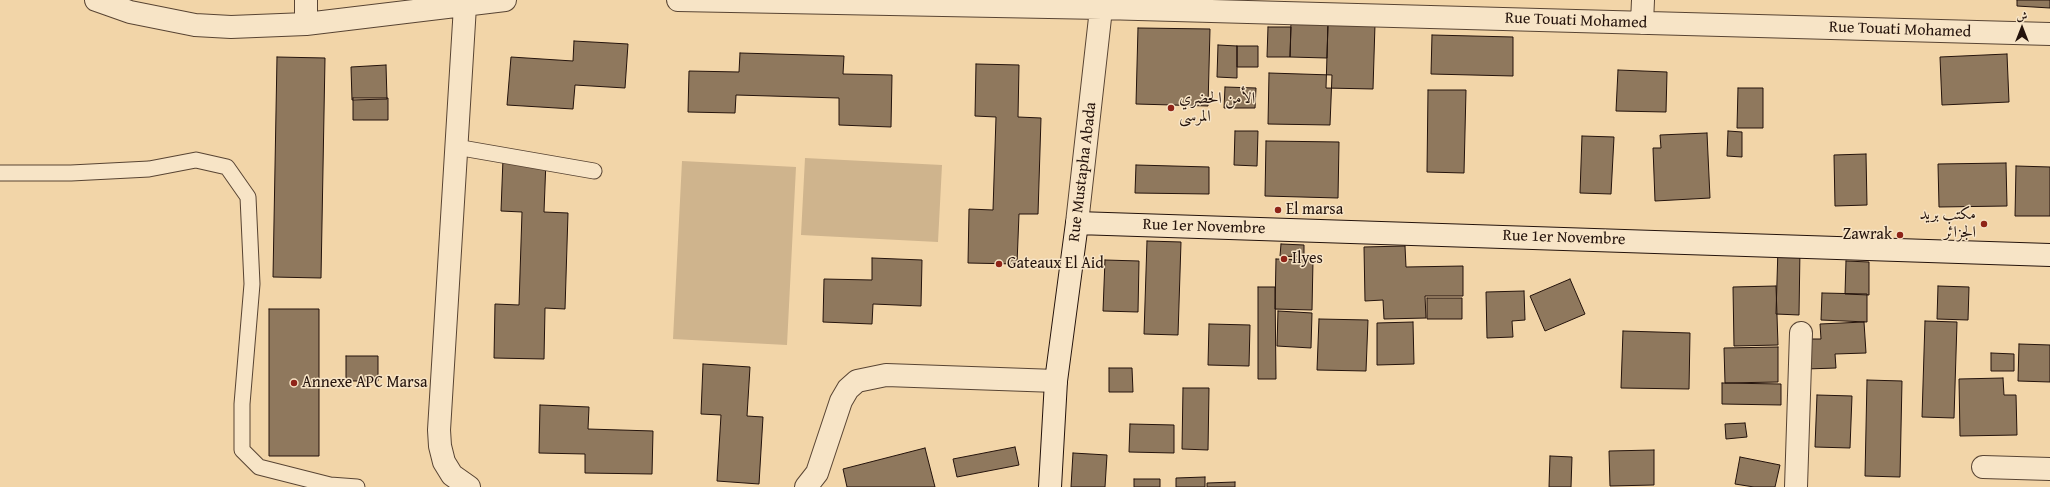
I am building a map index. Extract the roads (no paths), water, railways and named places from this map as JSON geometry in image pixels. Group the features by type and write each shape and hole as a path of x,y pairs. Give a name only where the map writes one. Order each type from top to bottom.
{"street":[{"path":"96,0 130,12 195,24 231,27 306,24 505,0"},
{"path":"306,0 306,24"},
{"name":"Rue Touati Mohamed","path":"678,0 1102,4 1642,23 2050,34"},
{"path":"1642,23 1643,0"},
{"name":"Rue Mustapha Abada","path":"1050,487 1056,381 1077,223 1102,4"},
{"path":"463,487 444,462 440,446 439,430 465,6"},
{"name":"Rue 1er Novembre","path":"1077,223 2050,255"},
{"path":"1796,487 1801,333"},
{"path":"806,487 817,473 841,401 848,389 857,380 886,375 1056,381"},
{"path":"1983,467 2050,469"}],"lane":[{"path":"456,147 594,171"},
{"path":"0,173 70,173 149,169 196,160 227,167 248,197 252,284 242,404 242,450 259,467 330,485 357,487"}],"place":[{"name":"الأمن الحضري المرسى","path":"1171,108"},
{"name":"El marsa","path":"1278,210"},
{"name":"مكتب بريد الجزائر","path":"1984,224"},
{"name":"Zawrak","path":"1900,235"},
{"name":"Ilyes","path":"1284,259"},
{"name":"Gateaux El Aid","path":"999,264"},
{"name":"Annexe APC Marsa","path":"294,383"}]}
